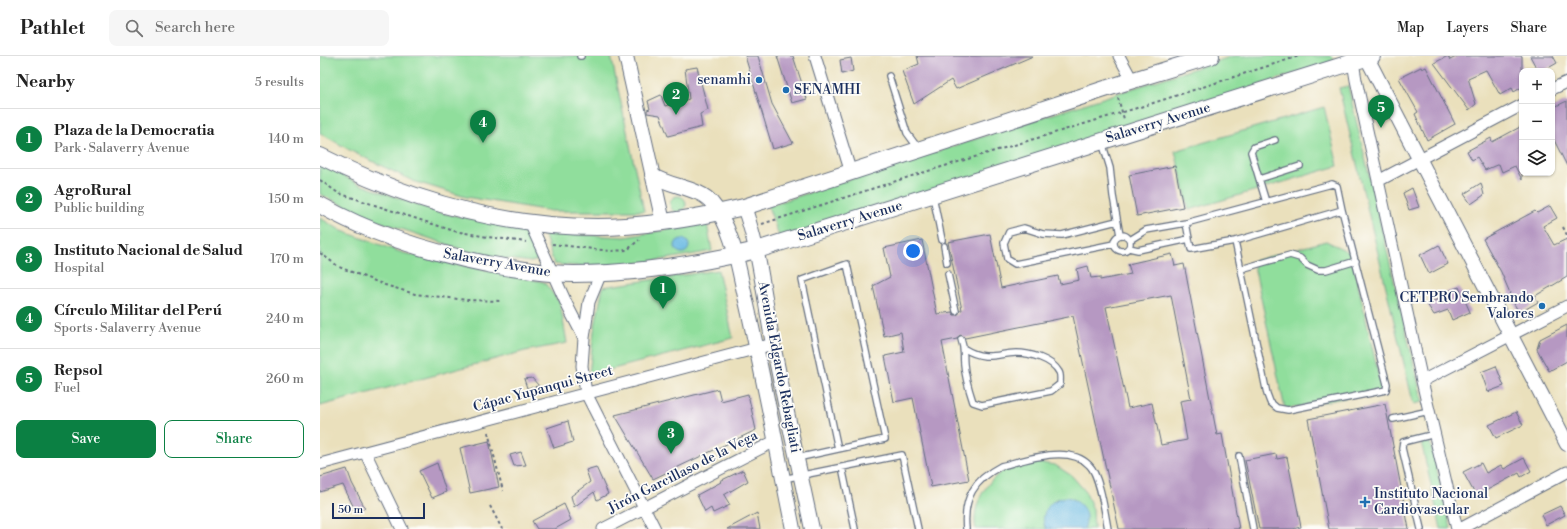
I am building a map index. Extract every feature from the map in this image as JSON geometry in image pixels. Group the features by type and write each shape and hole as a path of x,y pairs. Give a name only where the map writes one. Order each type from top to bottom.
{"main road":[{"path":"320,156 392,187 443,206 530,223 597,227 684,220 744,206 851,173 1132,80 1211,56"},
{"name":"Salaverry Avenue","path":"320,205 354,222 415,246 478,262 514,269 553,274 602,274 656,268 757,250 1362,58"}],"street":[{"path":"626,56 663,222"},
{"path":"815,56 851,173"},
{"path":"1119,56 1132,80"},
{"path":"1362,58 1419,159 1567,444"},
{"path":"1362,58 1378,181 1422,381 1458,529 1567,472"},
{"path":"1555,88 1567,82"},
{"path":"1378,181 1519,107"},
{"path":"652,175 660,181 687,189 709,199 720,212"},
{"name":"Avenida Edgardo Rebagliati","path":"744,206 752,228 757,250 773,344 812,529"},
{"name":"Avenida Edgardo Rebagliati","path":"720,212 729,233 735,255 757,348 793,529"},
{"path":"530,223 568,307 584,338"},
{"path":"602,274 589,302 584,338 582,366 586,394 655,529"},
{"path":"1422,381 1567,306"},
{"name":"Cápac Yupanqui Street","path":"320,464 773,344"},
{"name":"Jirón Garcillaso de la Vega","path":"603,529 776,441"},
{"path":"365,452 402,529"}],"lane":[{"path":"889,76 907,133 920,150"},
{"path":"1102,140 1110,168 1120,235"},
{"path":"1266,202 1251,152 1254,147 1275,140"},
{"path":"1259,179 1300,166"},
{"path":"1130,240 1146,230 1186,223 1332,184 1337,186 1388,384 1386,390 1288,410 1277,408 1270,402 1267,394 1235,241"},
{"path":"933,195 946,263"},
{"path":"1186,223 1190,249 1235,241 1342,210"},
{"path":"1114,244 1015,264 1007,259 1004,243 1009,232 1024,228 1043,234 1062,235 1117,221"},
{"path":"1120,235 1127,236 1130,240"},
{"path":"1114,244 1116,238 1120,235"},
{"path":"1114,244 1119,250 1125,251 1129,248 1138,250 1189,239"},
{"path":"1129,248 1130,240"},
{"path":"1241,269 1290,254 1300,258 1307,265 1318,270 1326,270 1356,261"},
{"path":"796,458 885,439 848,264 802,280 838,449"},
{"path":"948,274 956,311"},
{"path":"961,339 965,349 964,363 973,402 982,406 1050,391 1060,384 1060,374 1053,364 1028,354 1015,353 984,356 973,354 965,349"},
{"path":"1393,419 1429,411"},
{"path":"1421,529 1402,448 1403,442 1435,434"},
{"path":"783,479 902,454 918,529"},
{"path":"966,529 964,514 968,497 980,481 993,470 1001,466 1061,454 1078,457 1090,465 1098,481 1108,529"},
{"path":"1239,456 1253,529"},
{"path":"842,467 855,529"}],"path":[{"path":"1114,86 1128,132"},
{"path":"1563,227 1567,235"},
{"path":"320,253 339,267 385,285 415,294 467,300 502,301"},
{"path":"485,420 503,491"},
{"path":"490,506 502,529"}],"green space":[{"path":"320,56 611,56 644,211 551,211 466,197 413,181 353,152 320,133"},
{"path":"1233,56 1331,56 1334,61 780,239 768,206"},
{"path":"1348,86 1423,402 1414,404 1413,402 1339,88"},
{"path":"1324,107 1338,166 1189,210 1175,151"},
{"path":"320,162 356,183 441,213 524,228 538,260 531,262 479,255 372,219 320,194"},
{"path":"675,196 681,196 686,201 684,210 681,212 675,212 670,207 670,201"},
{"path":"320,218 342,231 403,253 544,282 560,303 567,343 525,351 320,406"},
{"path":"707,223 712,251 633,264 573,266 554,264 544,233 625,237"},
{"path":"1326,241 1351,253 1382,391 1285,409 1253,261"},
{"path":"718,270 733,338 589,375 594,331 603,287"},
{"path":"1429,438 1450,529 1441,529 1421,441"},
{"path":"1035,462 1055,465 1072,476 1085,491 1093,509 1094,529 1084,529 1085,520 1079,504 1073,499 1065,497 1054,500 1044,525 1046,529 976,529 976,509 979,499 991,481 998,474 1018,464"}],"water":[{"path":"679,239 685,239 689,243 689,249 685,253 679,253 675,249 675,243"},
{"path":"1067,497 1073,499 1084,509 1086,524 1084,529 1046,529 1044,517 1048,507 1056,500"}],"building":[{"name":"senamhi","path":"745,56 758,56 772,104 793,143 773,149"},
{"name":"senamhi","path":"777,56 793,56 807,99 792,103"},
{"path":"917,56 1033,56 956,89 951,80 914,104 902,71 919,64"},
{"path":"1448,56 1450,60 1458,56 1522,56 1522,68 1519,68 1519,89 1514,92 1512,88 1500,95 1486,70 1468,78 1476,104 1469,110 1434,63"},
{"path":"1530,56 1553,56 1557,63 1548,68 1536,68"},
{"path":"851,58 853,71 842,74 840,60"},
{"path":"697,67 708,110 700,114 702,127 668,136 660,115 647,113 647,110 650,109 648,101 661,95 665,106 689,99 685,69"},
{"path":"1421,67 1422,69 1426,67 1455,124 1427,140 1415,114 1418,112 1399,78"},
{"path":"1567,101 1567,166 1555,142 1555,107"},
{"path":"1519,128 1519,174 1515,166 1502,172 1499,164 1485,170 1477,157 1472,160 1467,151 1491,138 1492,142"},
{"path":"1175,166 1183,207 1137,216 1129,175"},
{"path":"1481,183 1484,195 1471,204 1464,194"},
{"path":"1412,188 1419,207 1409,210 1403,193"},
{"path":"1550,206 1557,218 1543,226 1554,245 1567,239 1567,277 1535,296 1538,302 1519,313 1509,294 1510,293 1501,272 1483,239 1535,211 1537,213"},
{"path":"990,234 1001,288 1058,276 1060,284 1079,280 1077,269 1088,266 1091,278 1100,277 1100,280 1131,274 1128,264 1172,254 1175,266 1184,264 1217,435 1222,434 1239,529 1119,529 1073,316 965,338 960,335 957,339 942,342 969,480 931,487 913,398 894,402 885,356 904,352 901,332 884,336 873,286 890,277 884,248 922,240 937,314 952,312 954,315 957,315 960,310 962,310 948,242","holes":["1171,295 1191,399 1180,401 1187,440 1161,445 1152,403 1128,408 1106,307"]},
{"path":"1439,245 1448,264 1429,274 1420,255"},
{"path":"1459,287 1470,312 1452,320 1448,310 1434,315 1427,304 1443,297 1442,294"},
{"path":"1567,325 1567,361 1549,371 1537,349 1540,339"},
{"path":"1496,366 1504,386 1488,392 1481,372"},
{"path":"532,378 539,386 527,388 524,379"},
{"path":"718,389 721,401 748,394 756,430 653,479 615,415"},
{"path":"1385,404 1409,529 1329,529 1308,419"},
{"path":"1516,412 1523,425 1496,438 1489,425"},
{"path":"568,421 573,442 554,448 547,428"},
{"path":"489,441 499,487 470,493 460,448"},
{"path":"521,452 526,465 514,466 510,455"},
{"path":"1276,454 1277,459 1287,457 1301,527 1293,529 1259,529 1245,460"},
{"path":"1524,458 1531,471 1521,477 1519,473 1476,496 1463,472 1481,463 1486,473 1501,465 1504,469"},
{"path":"437,463 446,492 432,498 419,471"},
{"path":"596,467 608,494 597,500 594,492 574,507 571,496 590,482 586,470"},
{"path":"347,469 352,483 365,508 356,512 343,485 320,492 320,477"},
{"path":"743,470 748,481 724,495 730,505 713,513 711,508 705,512 697,495 721,482 720,481"},
{"path":"564,504 571,520 555,529 537,529 532,521"},
{"path":"1560,506 1565,515 1546,525 1541,515"},
{"path":"757,513 760,529 727,529"}],"place":[{"name":"senamhi","path":"759,80"},
{"name":"SENAMHI","path":"786,90"},
{"name":"AgroRural","path":"676,115"},
{"name":"Repsol","path":"1381,128"},
{"name":"Círculo Militar del Perú","path":"483,143"},
{"name":"CETPRO Sembrando Valores","path":"1542,306"},
{"name":"Plaza de la Democratia","path":"663,309"},
{"name":"Instituto Nacional de Salud","path":"671,454"},
{"name":"Instituto Nacional Cardiovascular","path":"1365,502"}]}
